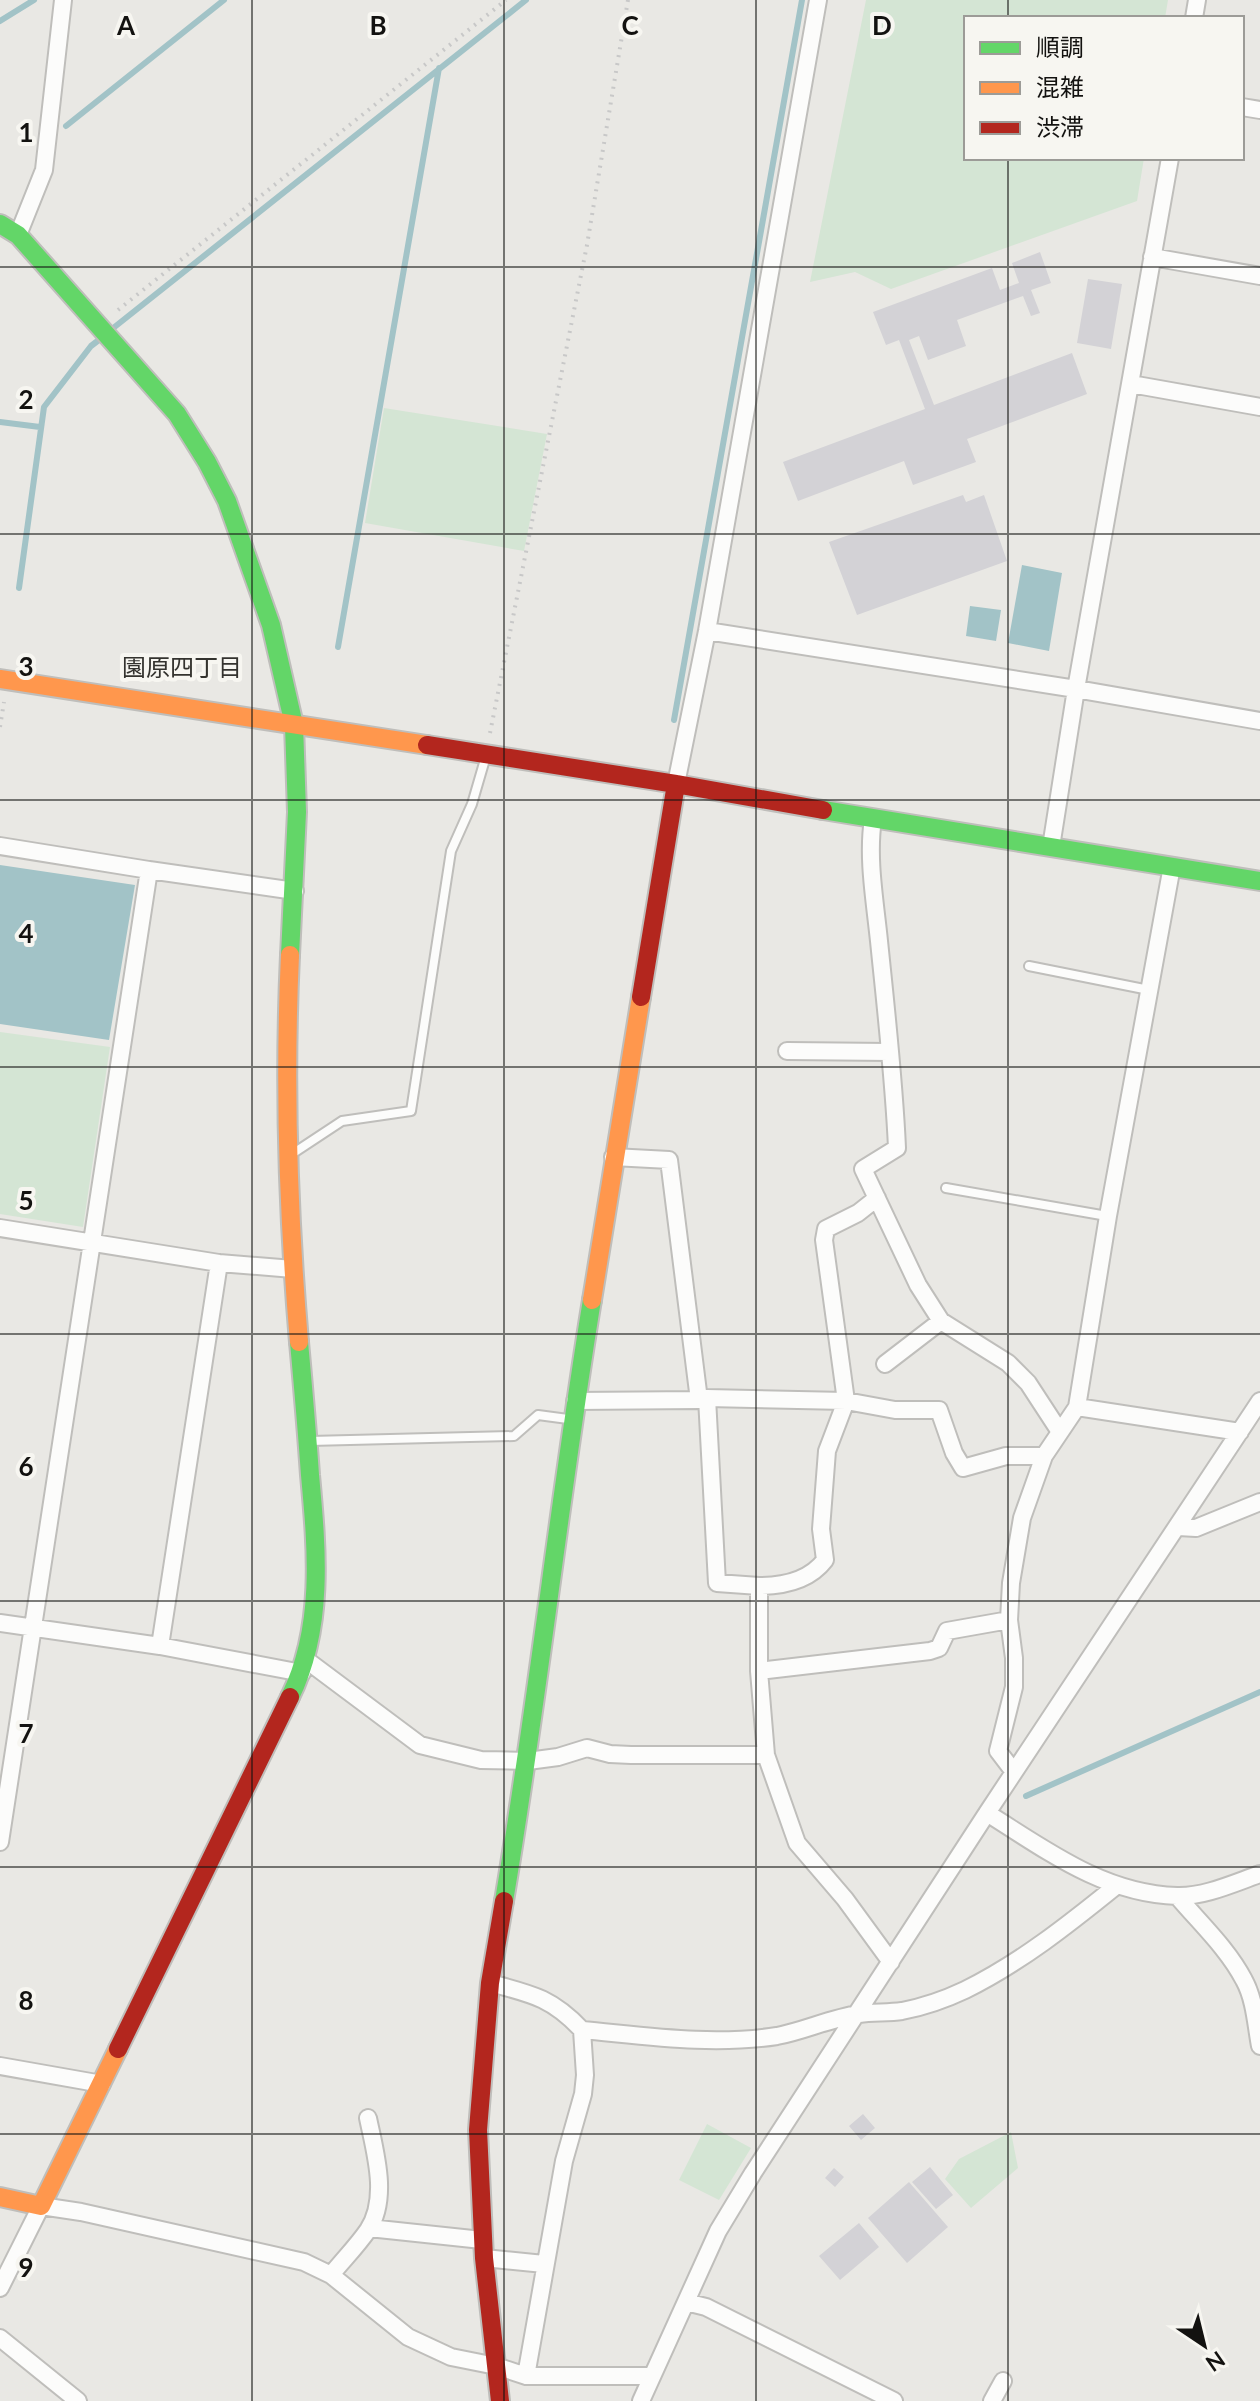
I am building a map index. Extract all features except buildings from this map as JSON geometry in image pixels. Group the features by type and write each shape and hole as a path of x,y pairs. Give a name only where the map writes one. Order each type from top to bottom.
{"street":[{"path":"18,235 44,170 63,0"},
{"path":"500,2401 483,2249 478,2130 490,1983 528,1761 575,1401 613,1157 676,784 707,631 818,0"},
{"path":"1051,847 1170,160"},
{"path":"0,224 18,235 177,414 227,501 271,625 294,725 297,812 287,1022 288,1157 293,1269 316,1541 316,1603 304,1666 0,2288"},
{"path":"1152,257 1260,276"},
{"path":"1131,384 1260,407"},
{"path":"707,631 1260,721"},
{"path":"0,679 676,784 1260,881"},
{"path":"873,819 871,852 894,1074 897,1148 863,1169 918,1285 941,1321 1008,1363 1028,1383 1060,1432"},
{"path":"0,846 295,891"},
{"path":"1014,1772 998,1751 1014,1687 1009,1620 1011,1583 1022,1518 1044,1456 1077,1407 1108,1216 1172,866"},
{"path":"0,1842 149,870"},
{"path":"787,1051 890,1052"},
{"path":"613,1157 669,1160 703,1399 717,1583 779,1586 810,1575 825,1560 821,1529 827,1451 846,1401 824,1240 826,1229 858,1213 877,1198"},
{"path":"0,1228 219,1263 293,1269"},
{"path":"160,1646 219,1263"},
{"path":"885,1364 941,1321"},
{"path":"575,1401 846,1401 895,1410 939,1410 954,1453 963,1468 1006,1456 1044,1456"},
{"path":"641,2401 718,2231 987,1813 1260,1401"},
{"path":"1077,1407 1240,1432"},
{"path":"1178,1527 1196,1528 1260,1502"},
{"path":"759,1586 759,1671 766,1755 797,1843 845,1899 891,1962"},
{"path":"759,1671 930,1651 939,1648 947,1631 1009,1620"},
{"path":"0,1623 304,1666 420,1745 481,1760 528,1761 558,1757 587,1748 631,1755 766,1755"},
{"path":"987,1813 1082,1872 1116,1886 1178,1897 1217,1890 1260,1874"},
{"path":"582,2030 688,2041 737,2039 779,2035 858,2014 901,2011 965,1990 1056,1933 1116,1886"},
{"path":"1178,1897 1245,1981 1260,2046"},
{"path":"490,1983 532,1994 561,2008 582,2030 583,2094 564,2161 526,2376"},
{"path":"0,2066 102,2084"},
{"path":"331,2275 369,2228 377,2207 379,2169 368,2118"},
{"path":"0,2197 283,2256 331,2275 394,2328 416,2342 451,2357 526,2376 651,2376"},
{"path":"369,2228 483,2249 544,2264"},
{"path":"686,2302 706,2307 894,2401"},
{"path":"0,2338 78,2401"},
{"path":"992,2401 1003,2381"}],"lane":[{"path":"288,1157 342,1121 411,1111 451,851 472,804 486,755"},
{"path":"1029,966 1149,990"},
{"path":"946,1188 1108,1216"},
{"path":"307,1442 514,1436 538,1415 573,1420"}],"path":[{"path":"100,325 506,0"},
{"path":"486,755 587,245 628,0"}],"green space":[{"path":"866,0 1168,0 1165,16 964,16 964,160 1144,160 1137,201 891,289 855,272 810,282"},
{"path":"384,408 547,434 524,551 365,523"},
{"path":"0,1032 110,1047 83,1227 0,1214"},
{"path":"707,2124 751,2148 719,2200 679,2180"},
{"path":"1011,2132 1018,2168 971,2208 945,2179 959,2159"}],"water":[{"path":"1022,565 1062,573 1049,651 1008,643"},
{"path":"970,606 1001,610 996,641 966,636"},
{"path":"0,865 135,885 109,1040 0,1024"}],"waterway":[{"path":"0,21 34,0"},
{"path":"66,126 224,0"},
{"path":"112,329 526,0"},
{"path":"674,720 802,0"},
{"path":"338,647 439,68"},
{"path":"19,588 44,407 91,346 104,336"},
{"path":"0,422 40,427"},
{"path":"1026,1796 1260,1692"}],"traffic: fast":[{"path":"0,224 18,235 177,414 227,501 271,625 294,725 297,812 290,955"},
{"path":"823,810 1260,881"},
{"path":"504,1901 592,1300"},
{"path":"290,1697 308,1644 316,1560 299,1342"}],"traffic: slow":[{"path":"0,679 427,745"},
{"path":"290,955 288,1148 299,1342"},
{"path":"592,1300 641,997"},
{"path":"0,2197 41,2206 118,2049"}],"traffic: jam":[{"path":"427,745 823,810"},
{"path":"641,997 676,784"},
{"path":"118,2049 290,1697"},
{"path":"500,2401 484,2258 478,2130 490,1983 504,1901"}],"district":[{"name":"園原四丁目","path":"182,666"}]}
